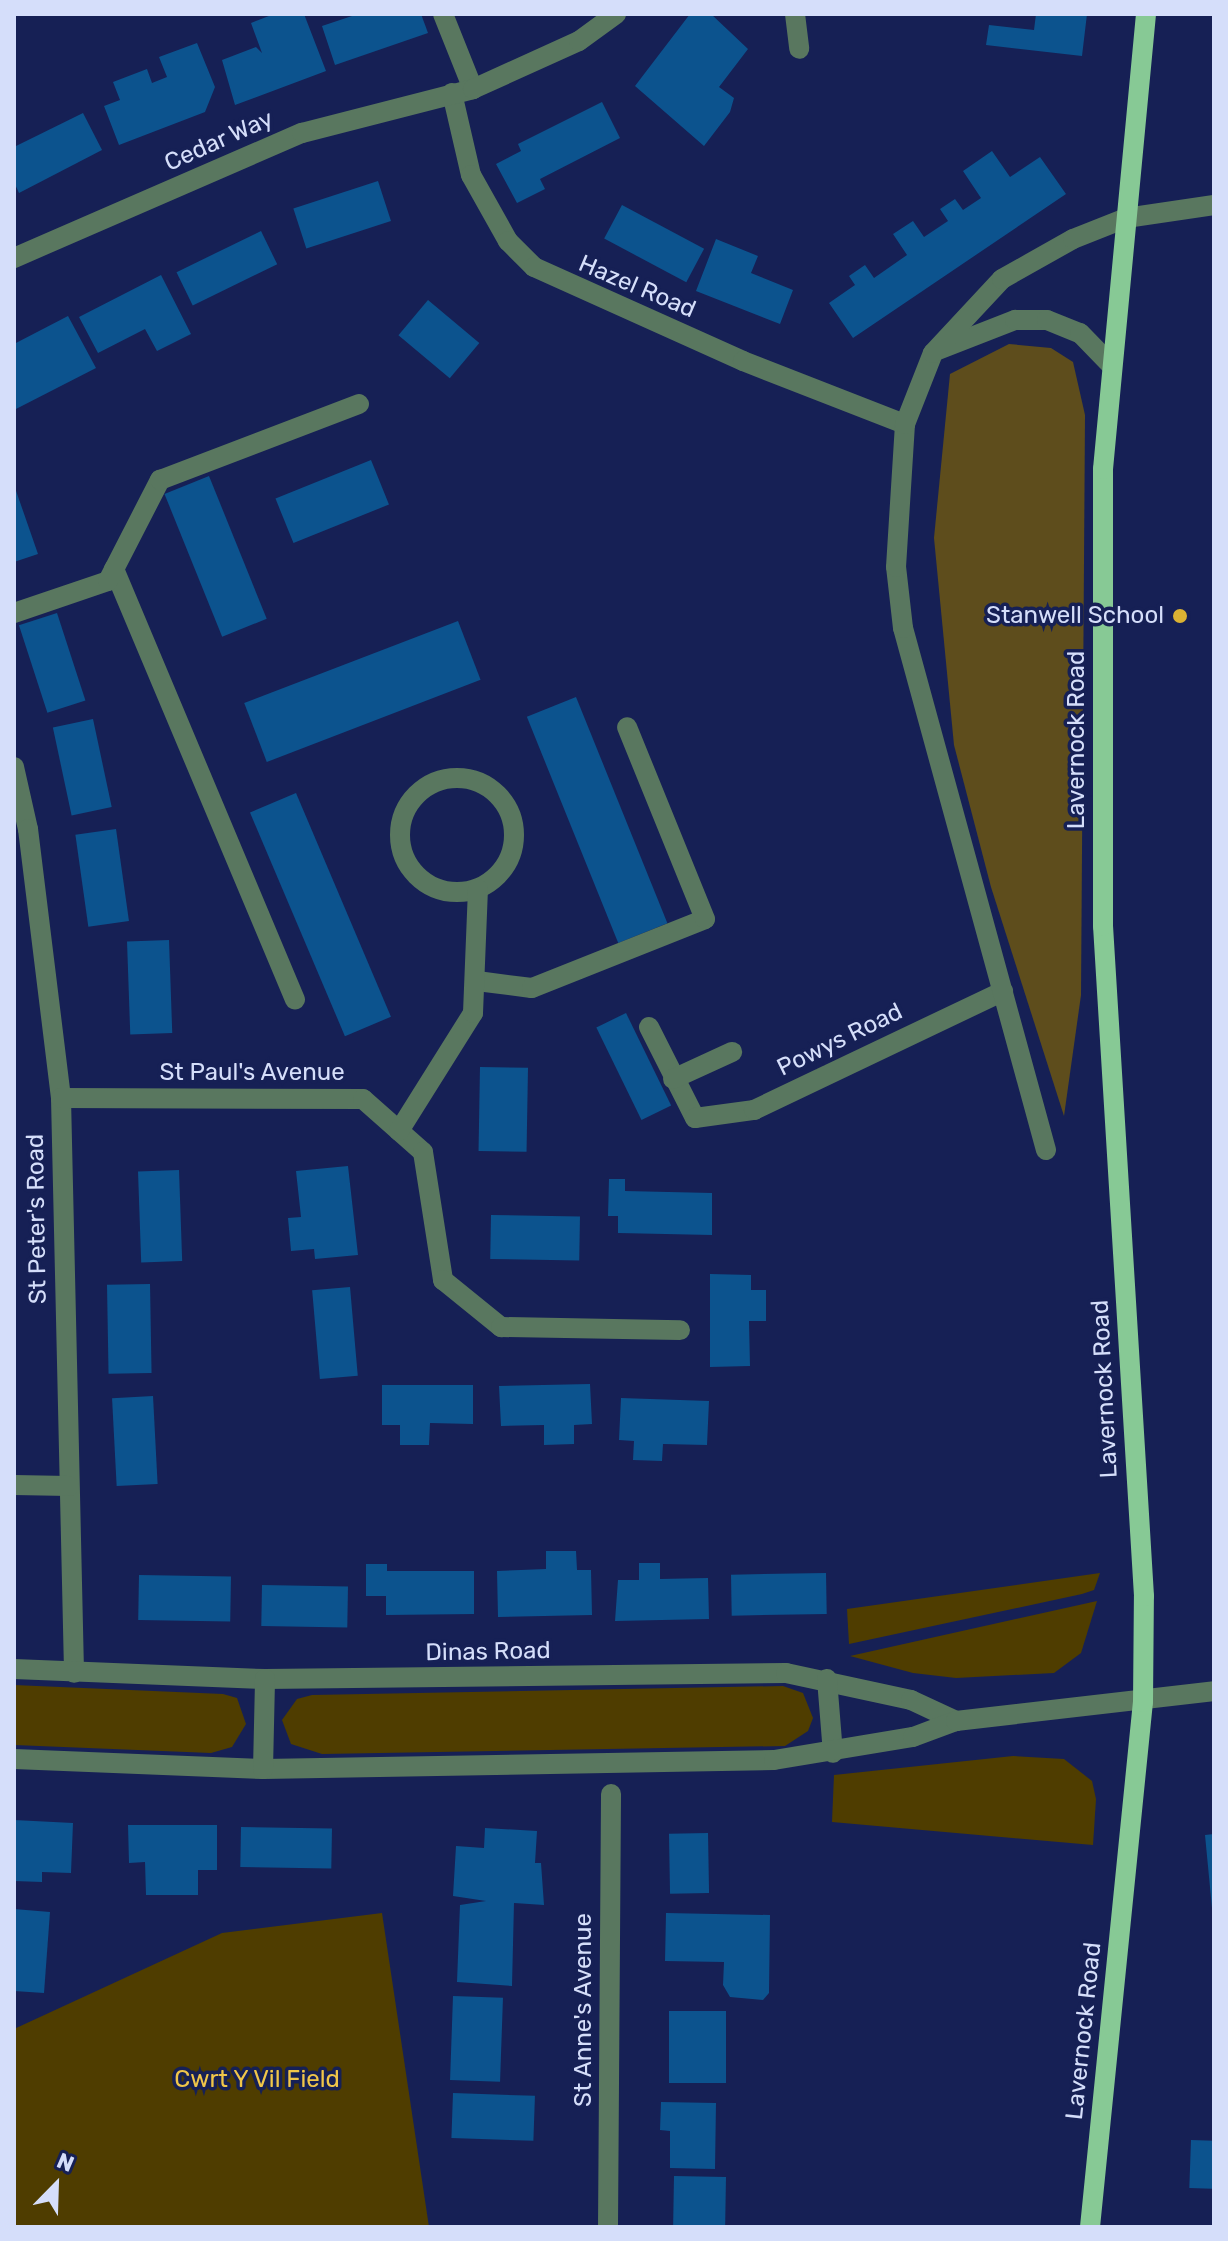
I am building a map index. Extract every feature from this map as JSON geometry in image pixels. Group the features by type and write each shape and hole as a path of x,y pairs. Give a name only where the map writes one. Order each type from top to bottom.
{"main road":[{"name":"Lavernock Road","path":"1090,2227 1143,1702 1144,1596 1103,926 1103,469 1146,14"}],"street":[{"path":"443,14 473,89"},
{"name":"Cedar Way","path":"14,258 302,133 473,89 579,41 616,14"},
{"path":"795,14 799,49"},
{"name":"Hazel Road","path":"452,93 476,186 508,241 534,267 743,361 905,424"},
{"path":"1046,1150 903,628 896,567 905,424 933,353 1002,279 1073,239 1126,218 1214,205"},
{"path":"933,353 1002,324 1047,320 1080,333 1112,366"},
{"path":"14,613 108,581 160,480 359,404"},
{"path":"114,569 295,999"},
{"path":"477,981 532,988 705,919 627,727"},
{"name":"St Peter's Road","path":"14,767 28,829 61,1098 74,1673"},
{"path":"399,1131 473,1013 477,981 478,889 506,866 513,849 510,812 486,786 468,779 431,784 405,812 402,850 416,874 440,890 478,889"},
{"name":"Powys Road","path":"673,1079 695,1118 754,1110 1003,991"},
{"path":"649,1027 673,1079 732,1052"},
{"name":"St Paul's Avenue","path":"61,1098 363,1099 423,1152 443,1280 501,1327 680,1330"},
{"path":"14,1485 69,1486"},
{"name":"Dinas Road","path":"14,1669 265,1679 786,1673 827,1679 911,1700 956,1721"},
{"path":"263,1769 265,1679"},
{"path":"827,1679 833,1753"},
{"path":"14,1759 263,1769 661,1765 833,1753 913,1737 956,1721 1143,1702 1214,1691"},
{"name":"St Anne's Avenue","path":"608,2227 611,1794"}],"green space":[{"path":"1100,1573 1094,1590 1082,1594 849,1644 847,1609"},
{"path":"1097,1601 1081,1653 1054,1673 956,1678 913,1673 850,1656"},
{"path":"14,1685 223,1694 237,1698 246,1724 232,1747 211,1753 14,1745"},
{"path":"783,1686 803,1693 813,1718 808,1731 785,1746 322,1754 291,1744 282,1720 297,1699 312,1695"},
{"path":"1013,1756 1064,1759 1092,1781 1096,1799 1093,1845 832,1822 834,1775"},
{"name":"Cwrt Y Vil Field","path":"382,1913 429,2227 14,2227 14,2029 222,1933"}],"shaded area":[{"path":"1009,344 1051,348 1073,362 1085,415 1081,995 1064,1116 991,887 954,745 934,538 950,374"}],"building":[{"path":"274,14 304,14 326,71 235,105 222,60 256,47 262,53 251,23"},
{"path":"358,14 421,14 428,33 335,65 322,26"},
{"path":"690,14 711,14 748,49 719,87 734,98 730,112 704,146 635,86"},
{"path":"1036,14 1087,14 1082,56 986,45 989,25 1034,30"},
{"path":"197,43 215,87 205,112 119,145 104,106 120,100 113,82 147,69 152,83 167,77 159,57"},
{"path":"602,102 620,138 540,179 545,189 517,203 496,164 521,151 518,144"},
{"path":"83,113 102,150 19,193 14,182 14,147"},
{"path":"992,151 1010,177 1040,157 1066,194 853,338 829,303 855,285 849,276 865,265 874,278 907,255 893,234 913,221 924,237 948,221 940,209 955,199 963,210 981,198 963,171"},
{"path":"378,181 391,221 306,248 293,209"},
{"path":"622,205 704,249 686,282 604,239"},
{"path":"261,231 277,264 193,305 177,272"},
{"path":"716,239 758,256 751,273 793,290 780,324 696,291"},
{"path":"161,275 191,334 157,351 145,329 98,353 79,317"},
{"path":"428,300 479,343 450,378 398,335"},
{"path":"68,316 96,368 14,410 14,344"},
{"path":"371,460 389,505 293,543 276,499"},
{"path":"209,476 267,619 222,637 164,494"},
{"path":"14,485 38,554 14,562"},
{"path":"57,613 85,700 47,713 19,625"},
{"path":"458,621 481,680 267,762 244,703"},
{"path":"576,697 667,923 618,943 527,717"},
{"path":"93,719 112,807 72,816 53,728"},
{"path":"296,793 391,1017 345,1036 250,813"},
{"path":"116,829 129,921 88,927 75,835"},
{"path":"169,940 172,1033 130,1034 127,941"},
{"path":"626,1013 671,1106 641,1120 596,1027"},
{"path":"480,1067 528,1068 527,1152 479,1151"},
{"path":"348,1166 358,1255 315,1259 314,1249 291,1251 288,1218 301,1217 296,1171"},
{"path":"179,1170 182,1261 141,1262 138,1171"},
{"path":"609,1179 625,1179 625,1191 712,1193 712,1235 618,1233 618,1216 608,1216"},
{"path":"491,1215 580,1217 579,1261 490,1259"},
{"path":"710,1274 751,1275 751,1290 766,1290 766,1321 749,1321 750,1366 710,1367"},
{"path":"150,1284 152,1373 109,1374 107,1285"},
{"path":"350,1287 358,1376 320,1379 312,1290"},
{"path":"590,1384 592,1424 574,1425 574,1444 544,1445 544,1425 501,1426 499,1386"},
{"path":"382,1385 473,1385 473,1424 430,1423 429,1445 400,1445 400,1425 382,1425"},
{"path":"153,1396 158,1484 117,1486 112,1398"},
{"path":"621,1398 709,1401 707,1445 663,1444 662,1461 633,1460 634,1441 619,1440"},
{"path":"546,1551 576,1551 577,1570 591,1570 592,1615 498,1617 497,1571 546,1569"},
{"path":"639,1563 660,1563 660,1579 708,1578 709,1619 615,1621 618,1580 639,1580"},
{"path":"366,1564 387,1564 387,1571 474,1571 474,1614 386,1615 386,1596 366,1596"},
{"path":"826,1573 827,1614 732,1616 731,1575"},
{"path":"139,1575 231,1577 230,1622 138,1620"},
{"path":"262,1585 348,1587 347,1627 261,1626"},
{"path":"14,1820 73,1823 71,1873 42,1872 42,1882 14,1881"},
{"path":"128,1825 217,1825 217,1870 198,1870 198,1895 146,1895 145,1862 129,1863"},
{"path":"241,1827 332,1829 331,1869 240,1867"},
{"path":"485,1828 537,1831 535,1863 541,1863 544,1905 514,1903 512,1986 457,1982 460,1905 486,1901 453,1896 456,1846 484,1848"},
{"path":"708,1833 709,1893 670,1894 669,1834"},
{"path":"1214,1834 1214,1908 1212,1908 1205,1835"},
{"path":"14,1909 50,1912 44,1993 14,1991"},
{"path":"666,1913 770,1915 769,1993 763,2000 730,1997 723,1985 724,1962 665,1961"},
{"path":"453,1996 503,1998 500,2082 450,2080"},
{"path":"669,2011 726,2011 726,2083 669,2083"},
{"path":"453,2093 535,2096 533,2141 451,2138"},
{"path":"661,2102 716,2103 715,2169 670,2168 670,2131 660,2130"},
{"path":"1191,2140 1214,2141 1212,2189 1189,2188"},
{"path":"674,2176 726,2177 725,2227 673,2227"}],"place":[{"name":"Stanwell School","path":"1180,616"}]}
